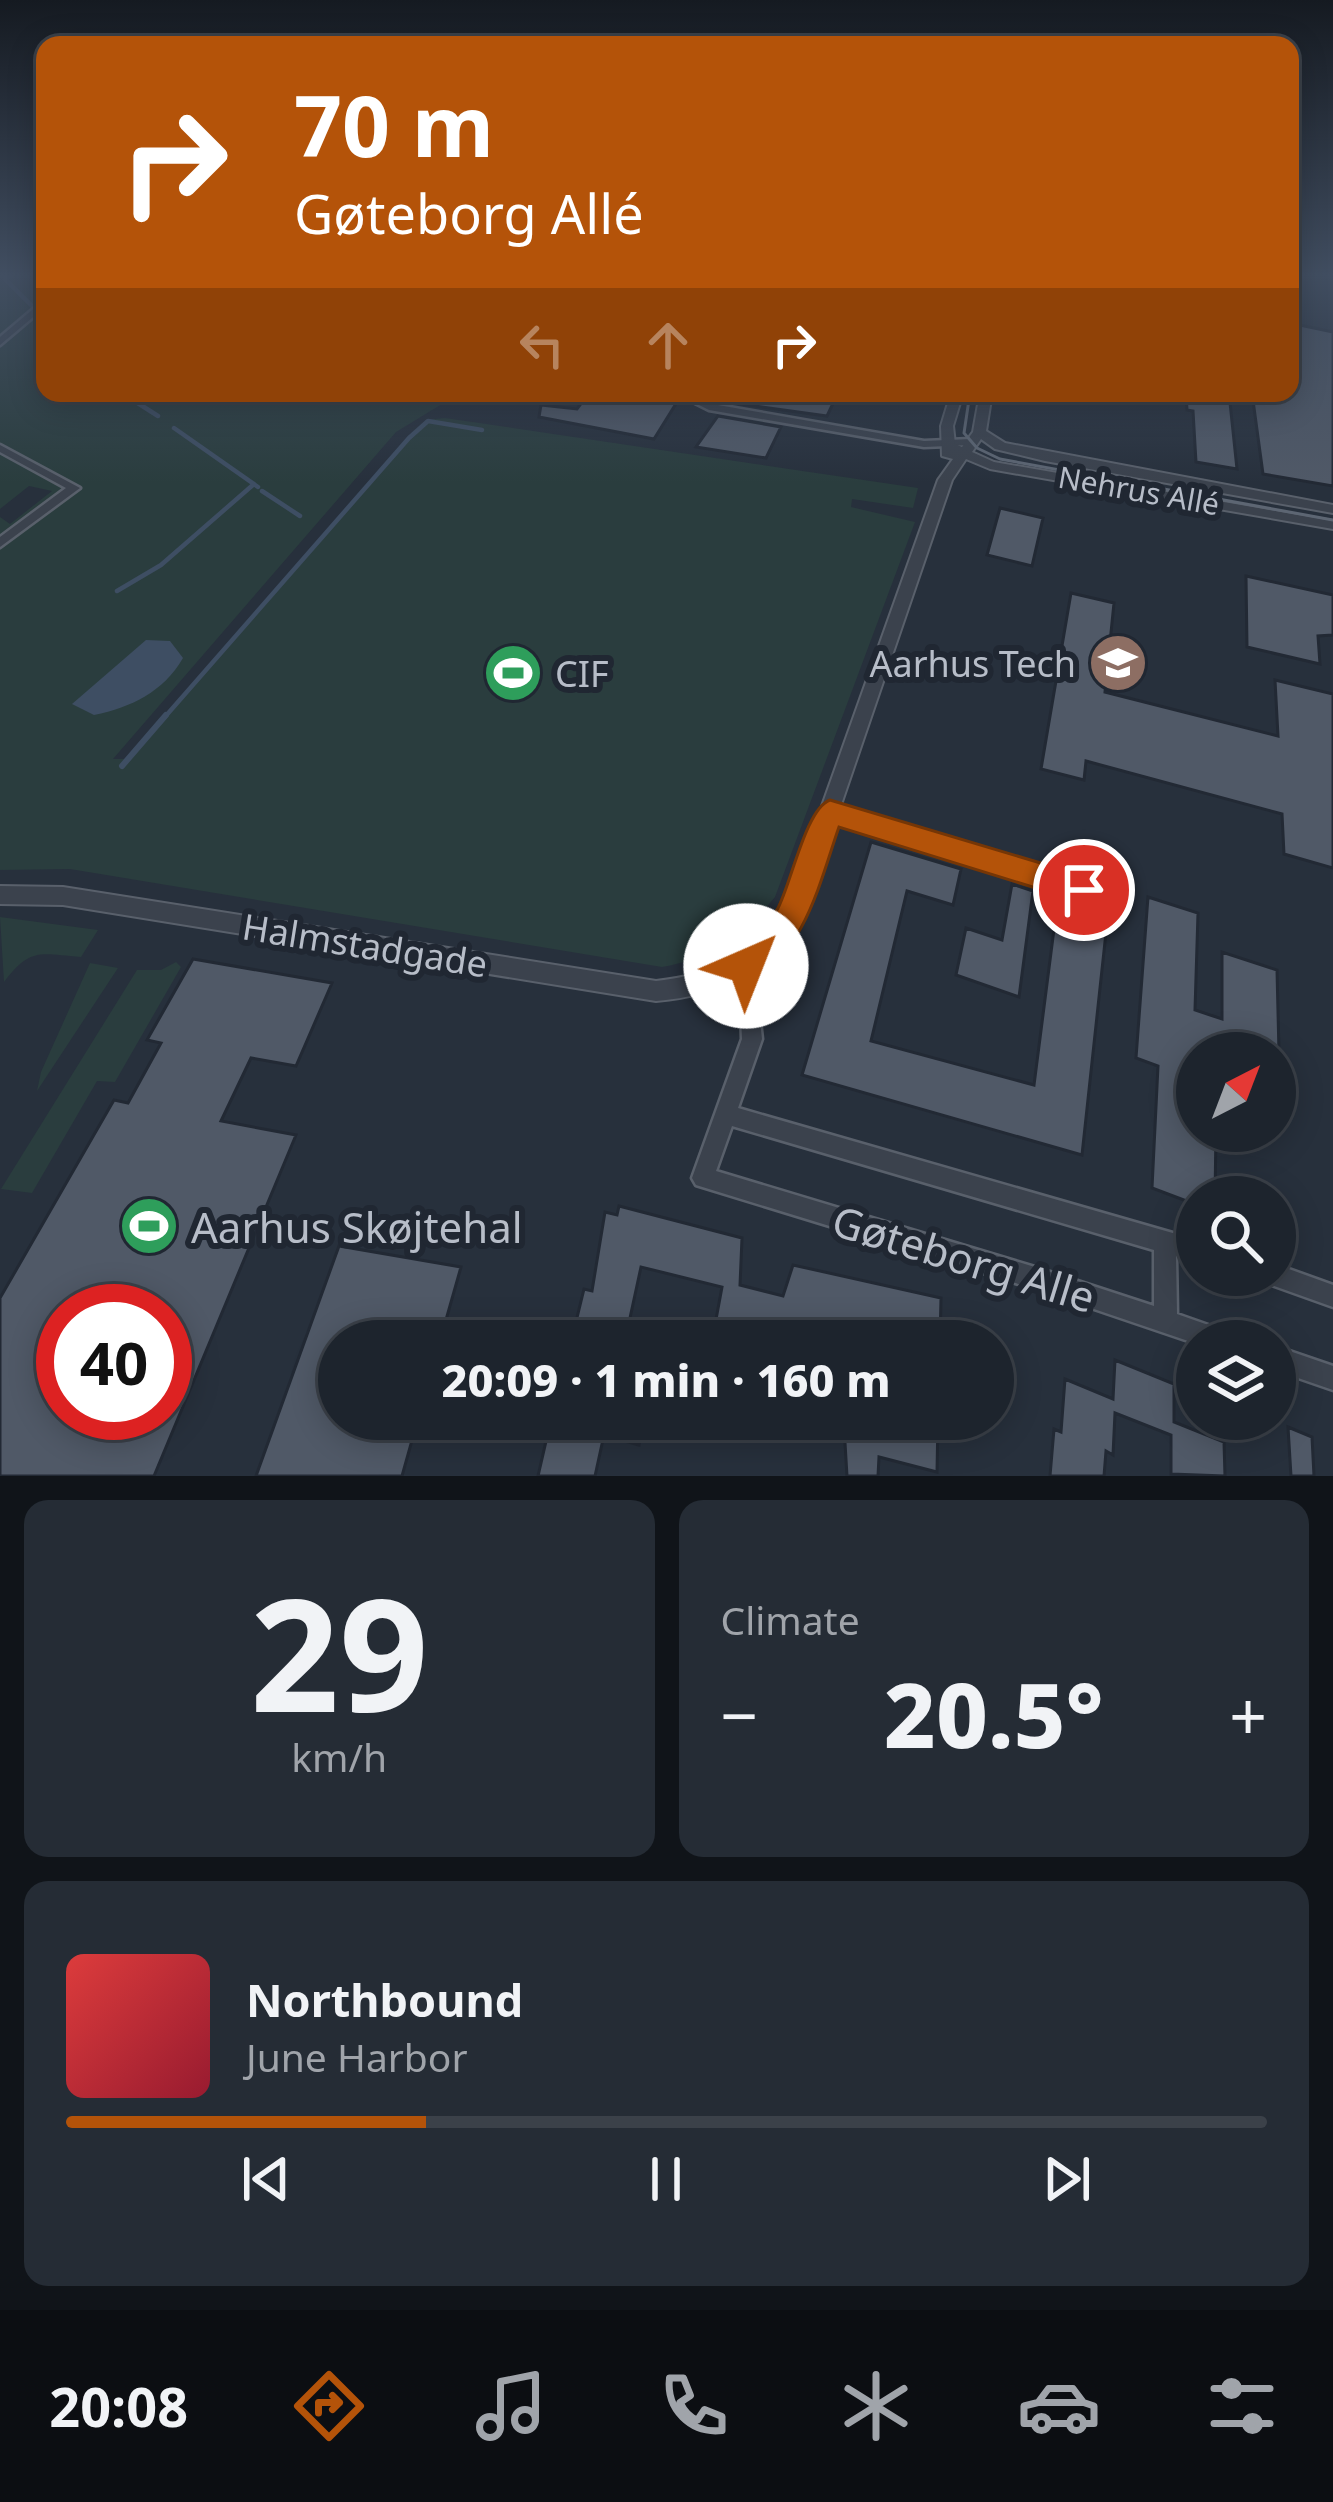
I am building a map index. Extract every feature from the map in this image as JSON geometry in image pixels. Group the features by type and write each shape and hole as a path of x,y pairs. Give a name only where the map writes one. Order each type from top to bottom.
{"street":[{"path":"700,402 962,448"},
{"path":"954,402 947,426 962,448"},
{"path":"962,448 982,402"},
{"name":"Nehrus Allé","path":"962,448 1000,446 1333,508"},
{"path":"0,448 74,488 0,543"},
{"name":"Nehrus Allé","path":"962,448 990,465 1333,526"},
{"name":"Halmstadgade","path":"0,895 47,893 656,991 728,975 755,959 789,921 962,448"},
{"path":"830,812 1084,890"},
{"path":"725,1114 753,1026 728,975"},
{"name":"Gøteborg Alle","path":"1176,1244 725,1114 703,1178 1176,1326"},
{"path":"1165,1241 1166,1323"},
{"path":"1296,1283 1333,1296"},
{"path":"1296,1365 1333,1378"}],"shaded area":[{"path":"0,345 36,345 36,402 445,402 396,432 113,759 126,759 426,420 445,418 918,488 913,508 852,499 851,507 915,522 775,897 725,944 662,967 70,869 0,870 0,517 10,524 52,491 29,486 0,509"},
{"path":"0,917 98,930 81,957 37,955 4,982"},
{"path":"176,962 181,967 115,1082 97,1081 32,1193 1,1189 137,970 161,970"},
{"path":"90,963 118,968 37,1091 41,1072"}],"water":[{"path":"146,640 170,641 183,658 156,689 121,708 94,715 72,704"}],"building":[{"path":"1299,345 1333,345 1333,486 1263,474 1253,402 1299,402"},
{"path":"582,402 677,402 654,439 539,417 541,405 577,409"},
{"path":"726,402 834,402 827,416"},
{"path":"1187,402 1230,402 1237,469 1196,462 1193,411 1187,410"},
{"path":"718,416 781,427 766,458 696,447"},
{"path":"1000,508 1043,518 1032,566 987,555"},
{"path":"1246,576 1333,595 1333,635 1318,636 1320,664 1247,647"},
{"name":"Aarhus Tech","path":"1071,593 1114,603 1105,692 1278,736 1275,680 1333,694 1333,868 1284,854 1282,814 1086,761 1084,780 1041,769"},
{"path":"871,842 961,869 953,905 907,891 871,1041 1034,1085 1058,898 1108,914 1082,1155 802,1075"},
{"path":"1012,884 1033,891 1019,997 956,975 966,928 1002,940"},
{"path":"1148,897 1198,913 1195,1010 1222,1019 1222,952 1277,970 1278,1032 1176,1032 1176,1152 1216,1152 1215,1176 1176,1176 1176,1197 1152,1188 1158,1066 1136,1058"},
{"name":"Aarhus Skøjtehal","path":"193,959 332,983 296,1066 251,1058 221,1121 296,1135 192,1385 192,1284 36,1284 36,1440 169,1440 154,1476 0,1476 0,1298 114,1100 128,1103 161,1043 147,1040"},
{"path":"619,1206 742,1238 740,1285 783,1296 793,1265 941,1298 940,1320 716,1320 722,1287 641,1267 630,1320 576,1320 584,1289 592,1291 605,1212 617,1215"},
{"path":"339,1246 461,1267 446,1320 318,1320 318,1440 412,1440 402,1476 256,1476"},
{"path":"1115,1360 1174,1384 1176,1440 1224,1442 1225,1476 1171,1474 1171,1435 1115,1413 1113,1455 1106,1451 1104,1476 1050,1476 1054,1429 1061,1432 1065,1379 1113,1399"},
{"path":"1296,1430 1312,1437 1314,1476 1291,1476 1289,1440 1296,1440"},
{"path":"546,1440 603,1440 595,1476 538,1476"},
{"path":"845,1440 938,1440 937,1472 879,1457 878,1476 847,1476"}],"waterway":[{"path":"136,402 158,416"},
{"path":"164,718 409,438 428,421 482,430"},
{"path":"174,428 254,484"},
{"path":"117,591 161,565 254,484"},
{"path":"254,484 258,487"},
{"path":"262,491 300,516"},
{"path":"122,766 166,715"}],"tram line":[{"path":"969,402 964,433 977,448 1000,459 1333,520"}],"place":[{"name":"Aarhus Tech","path":"1118,663"},
{"name":"CIF","path":"513,673"},
{"name":"Aarhus Skøjtehal","path":"149,1226"}],"route":[{"path":"746,966 789,921 830,812 1084,890"}]}
